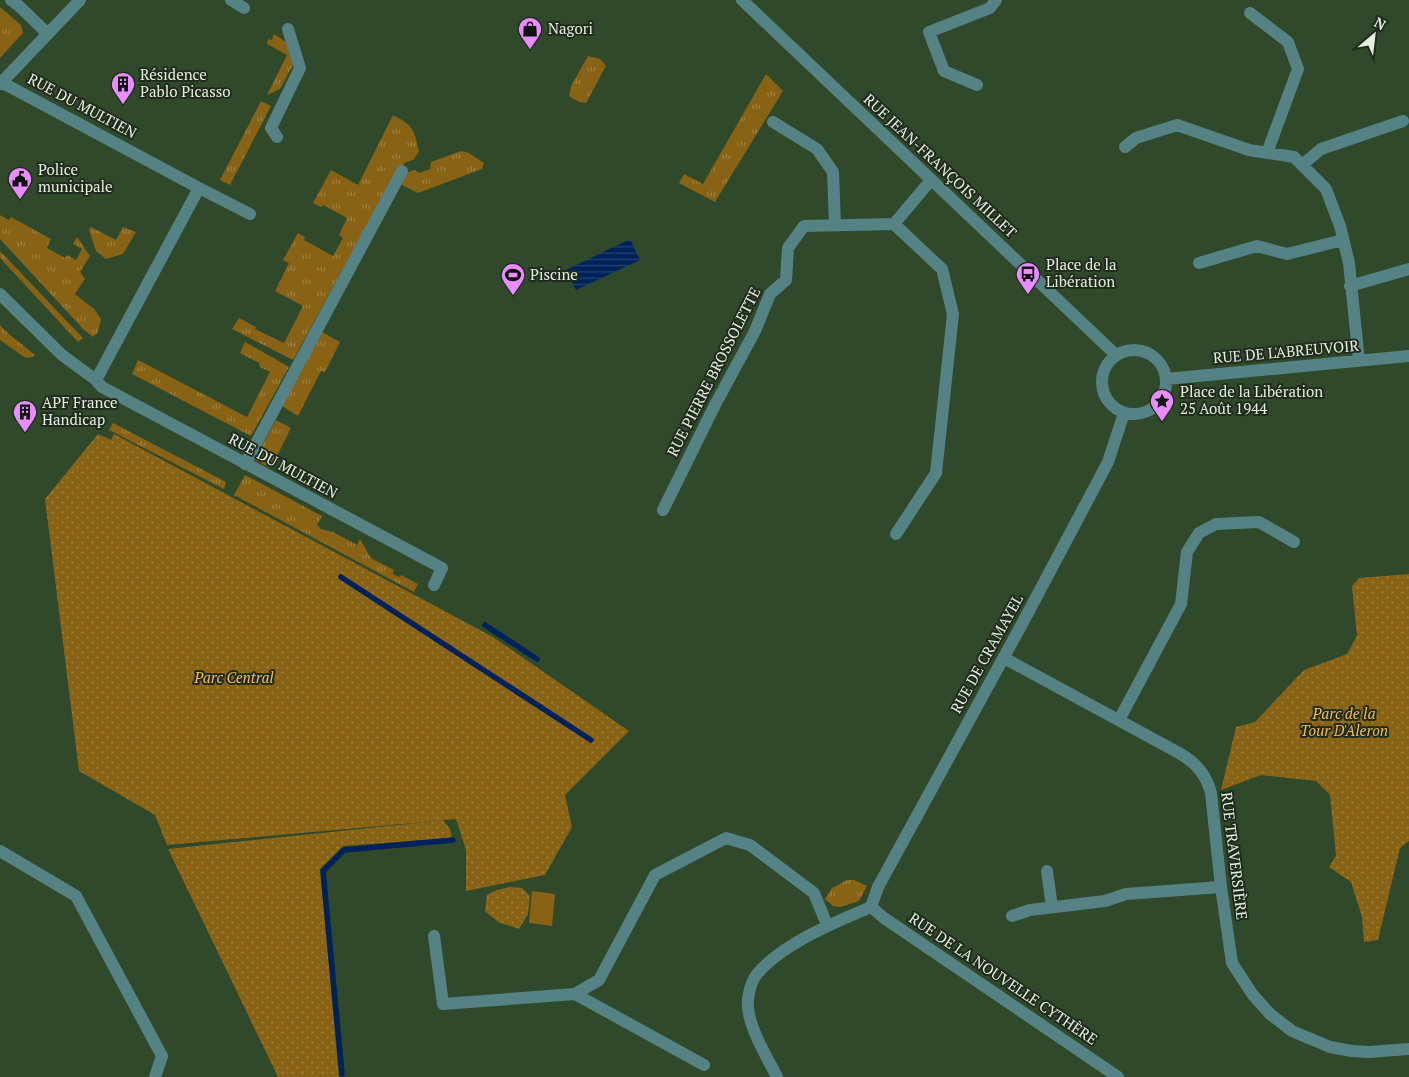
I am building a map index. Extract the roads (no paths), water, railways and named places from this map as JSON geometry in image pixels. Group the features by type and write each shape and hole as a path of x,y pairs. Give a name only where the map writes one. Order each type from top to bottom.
{"street":[{"path":"10,0 19,6 48,34"},
{"path":"1,83 80,0"},
{"path":"231,0 244,8"},
{"name":"RUE JEAN-FRANÇOIS MILLET","path":"742,0 1116,355"},
{"path":"977,85 944,71 929,32 990,8 996,0"},
{"path":"1250,12 1288,42 1298,69 1267,153"},
{"path":"277,137 271,128 300,68 288,29"},
{"name":"RUE DU MULTIEN","path":"1,83 250,214"},
{"path":"1302,165 1321,149 1403,121"},
{"path":"773,122 817,149 833,172 835,225"},
{"path":"1125,147 1136,138 1178,125 1249,150 1294,157 1326,189 1340,226 1349,263 1359,361"},
{"path":"245,464 402,171"},
{"path":"896,534 936,474 952,314 942,269 894,224 931,180"},
{"path":"96,380 199,188"},
{"name":"RUE PIERRE BROSSOLETTE","path":"663,510 755,331 770,294 786,280 788,248 804,226 894,224"},
{"path":"1199,263 1256,246 1287,254 1343,240"},
{"path":"1350,286 1409,269"},
{"name":"RUE DU MULTIEN","path":"0,294 62,355 96,380 102,387 442,568 434,584"},
{"path":"1126,350 1148,353 1157,359 1163,368 1166,379 1166,390 1162,399 1154,408 1145,413 1134,415 1124,413 1111,405 1102,392 1101,381 1103,371 1108,362 1126,350"},
{"name":"RUE DE L'ABREUVOIR","path":"1166,379 1409,356"},
{"name":"RUE DE CRAMAYEL","path":"871,907 878,888 1004,658 1108,462 1124,413"},
{"path":"1119,720 1181,604 1187,552 1198,533 1216,524 1259,522 1294,542"},
{"name":"RUE TRAVERSIÈRE","path":"1004,658 1192,761 1204,775 1211,793 1221,887 1232,963 1253,995 1270,1014 1292,1031 1330,1047 1369,1052 1409,1049"},
{"path":"434,936 442,1004 575,994 599,980 654,875 726,838 750,845 814,893 826,925"},
{"path":"0,850 76,896 162,1056 155,1077"},
{"path":"1047,872 1052,907"},
{"path":"1012,916 1030,910 1105,901 1126,894 1221,887"},
{"path":"777,1077 752,1028 748,1000 755,976 776,956 826,925 871,907"},
{"name":"RUE DE LA NOUVELLE CYTHÈRE","path":"871,907 884,918 1118,1077"},
{"path":"575,994 704,1065"}],"water":[{"path":"630,239 640,260 576,290 566,270"}],"waterway":[{"path":"341,577 591,740"},
{"path":"485,625 537,659"},
{"path":"342,1074 323,871 344,850 453,840"}],"place":[{"name":"Nagori","path":"530,50"},
{"name":"Résidence Pablo Picasso","path":"123,105"},
{"name":"Police municipale","path":"20,200"},
{"name":"Place de la Libération","path":"1028,295"},
{"name":"Piscine","path":"513,296"},
{"name":"Place de la Libération 25 Août 1944","path":"1162,422"},
{"name":"APF France Handicap","path":"25,433"}],"park label":[{"name":"Parc Central","path":"234,678"},
{"name":"Parc de la Tour D'Aleron","path":"1344,722"}]}
